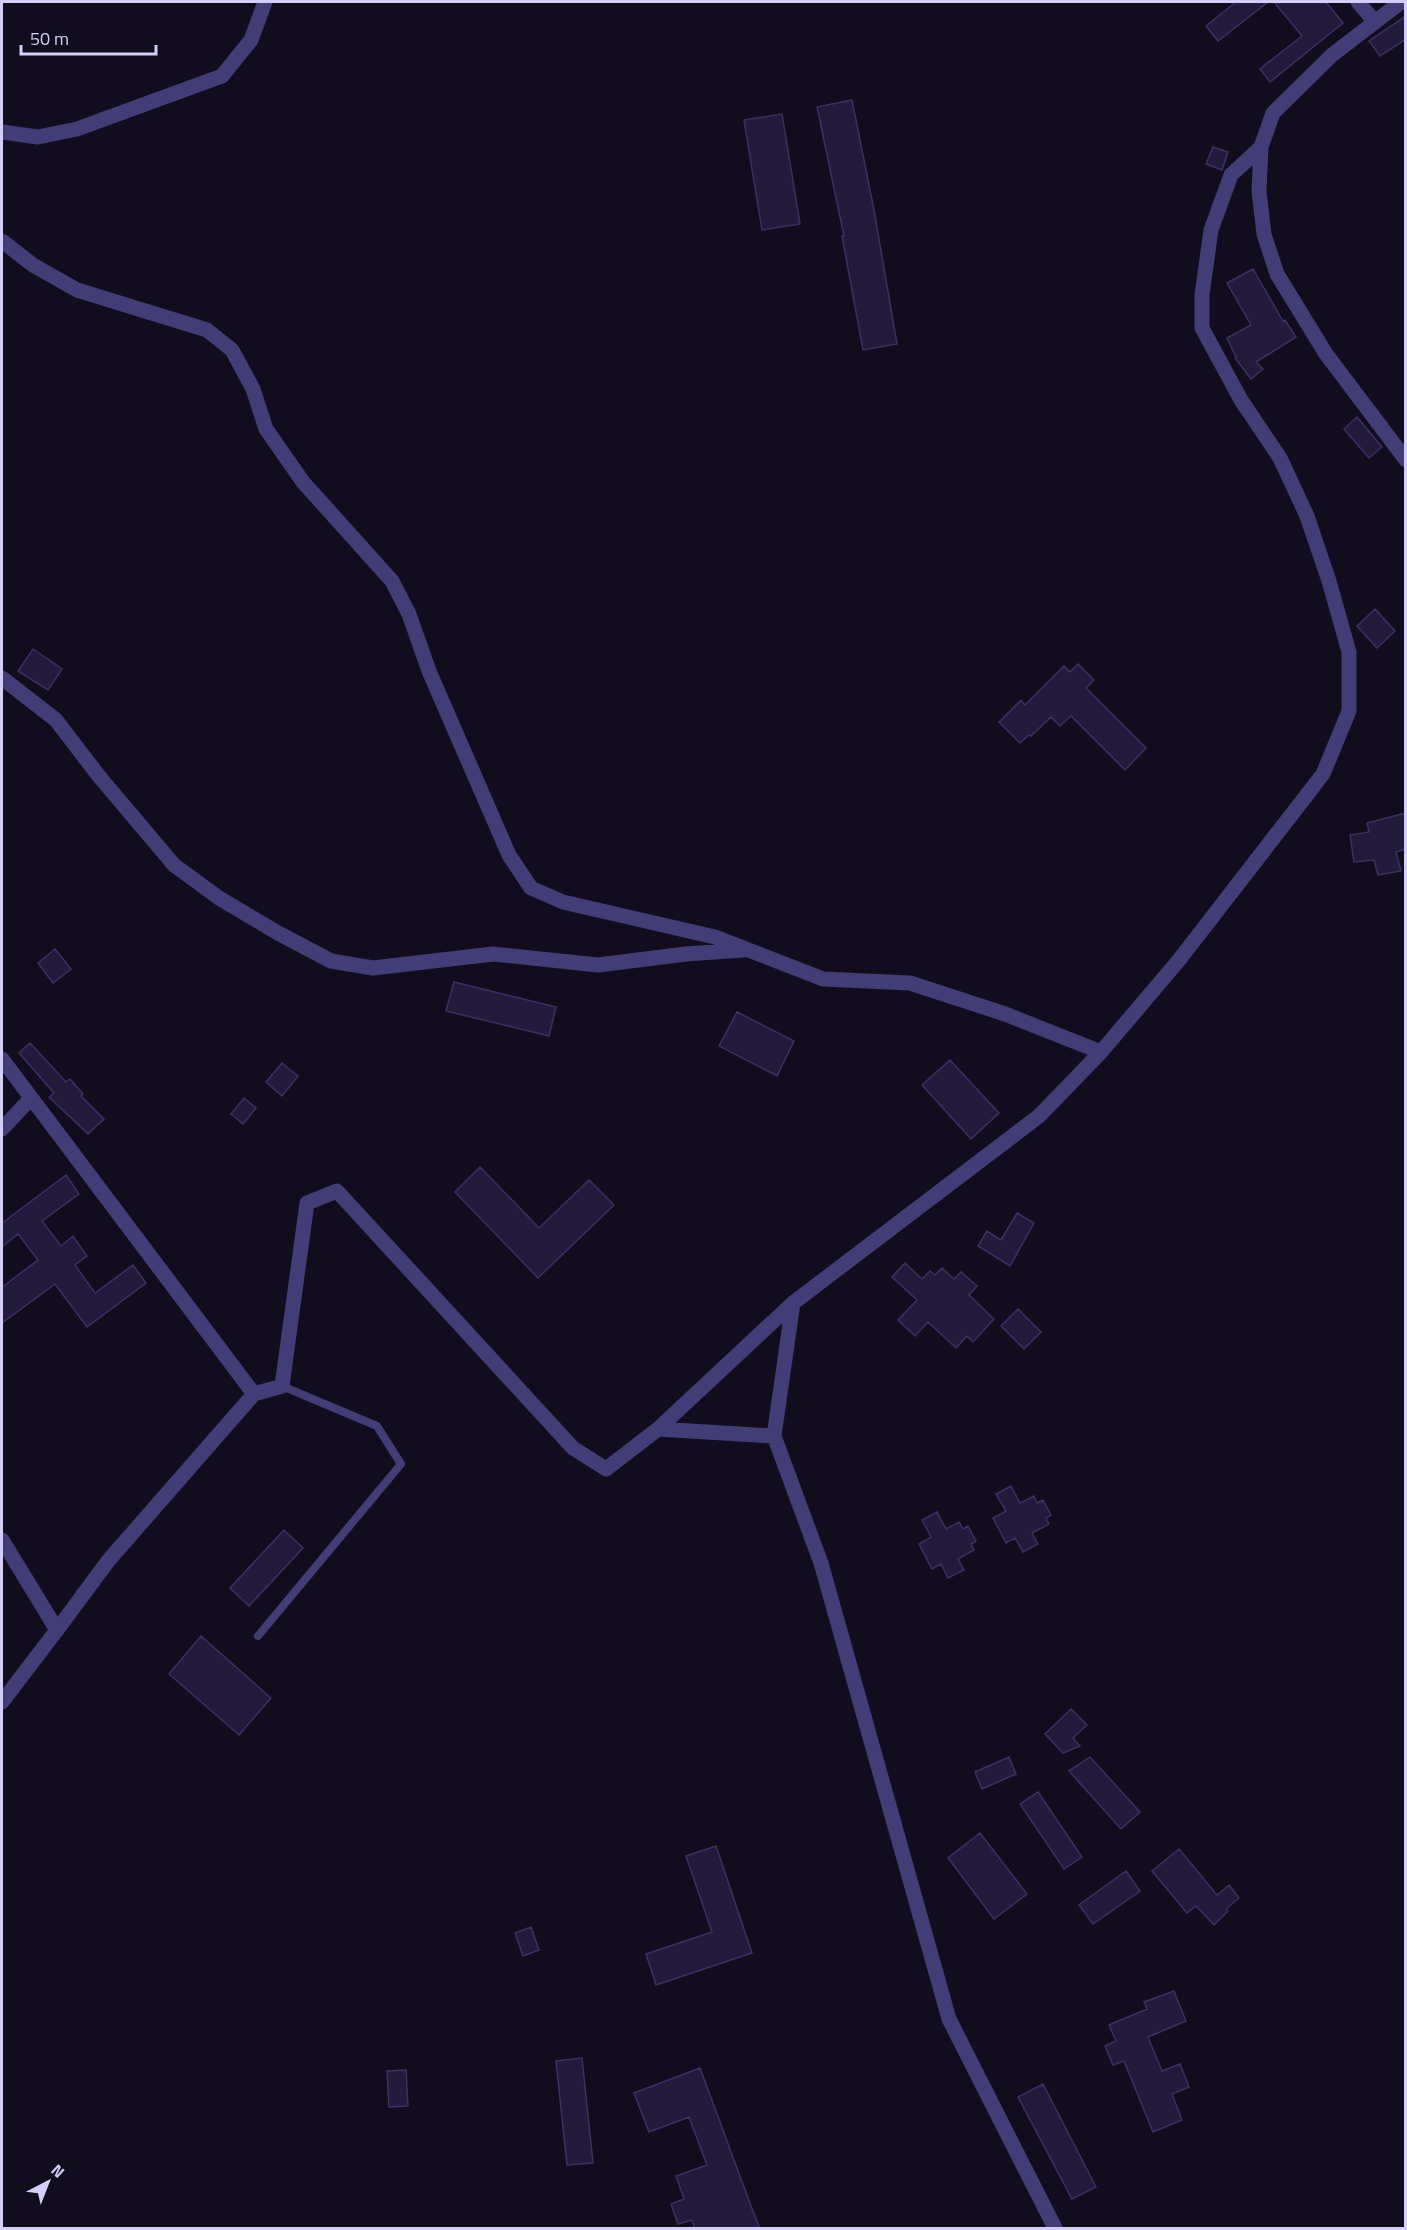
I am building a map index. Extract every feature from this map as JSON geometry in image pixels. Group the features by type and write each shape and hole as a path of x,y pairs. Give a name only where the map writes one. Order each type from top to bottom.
{"street":[{"path":"2,132 38,137 76,129 222,76 251,40 265,2"},
{"path":"1358,2 1375,22"},
{"path":"1401,2 1332,54 1273,113 1261,147 1259,191 1264,234 1277,274 1326,354 1406,460"},
{"path":"2,1702 108,1561 254,1394 282,1386 307,1203 337,1191 573,1448 606,1469 658,1429 793,1303 1039,1116 1101,1052 1179,960 1323,774 1348,711 1349,652 1329,580 1307,516 1280,458 1241,400 1202,328 1202,295 1211,230 1231,175 1261,147"},
{"path":"2,241 33,265 77,290 207,330 232,350 253,389 266,429 272,438 303,482 392,581 409,615 429,671 509,855 531,888 563,902 715,937 823,979 910,983 1005,1014 1101,1052"},
{"path":"2,678 56,720 98,776 174,865 219,898 331,961 373,968 493,954 598,965 748,949"},
{"path":"2,1059 254,1394"},
{"path":"2,1130 31,1098"},
{"path":"793,1303 774,1436 821,1563 949,2019 1055,2229"},
{"path":"658,1429 774,1436"},
{"path":"2,1540 57,1630"}],"lane":[{"path":"258,1636 401,1464 377,1426 282,1386"}],"building":[{"path":"1236,2 1268,2 1218,41 1206,26"},
{"path":"1274,2 1326,2 1343,23 1270,82 1260,69 1302,36"},
{"path":"1406,16 1406,39 1380,56 1369,41"},
{"path":"852,100 897,344 863,350 842,236 844,236 817,107"},
{"path":"782,114 800,224 762,230 744,120"},
{"path":"1213,147 1228,152 1222,170 1206,164"},
{"path":"1253,269 1283,321 1285,320 1296,337 1256,362 1263,369 1251,379 1235,358 1227,338 1251,325 1227,283"},
{"path":"1357,417 1382,447 1369,458 1344,429"},
{"path":"1375,609 1395,631 1377,648 1357,626"},
{"path":"33,649 62,669 48,690 18,671"},
{"path":"1078,664 1094,680 1086,688 1146,748 1125,770 1071,716 1060,726 1051,717 1020,743 999,722 1021,700 1025,705 1064,666 1070,672"},
{"path":"1406,813 1406,849 1396,852 1401,871 1378,875 1374,860 1354,862 1350,835 1369,832 1367,823"},
{"path":"55,949 71,969 53,983 38,963"},
{"path":"454,982 556,1007 549,1036 446,1011"},
{"path":"737,1012 794,1041 777,1076 719,1046"},
{"path":"30,1043 66,1082 70,1079 83,1094 81,1096 104,1119 88,1134 49,1097 54,1093 19,1053"},
{"path":"950,1060 999,1113 971,1139 922,1085"},
{"path":"282,1063 298,1076 282,1096 266,1082"},
{"path":"244,1098 256,1108 243,1124 231,1114"},
{"path":"480,1167 539,1228 589,1180 614,1205 538,1278 455,1192"},
{"path":"66,1175 79,1194 42,1221 61,1246 73,1236 87,1256 75,1265 95,1293 133,1265 146,1283 87,1327 55,1284 2,1323 2,1287 38,1260 18,1234 2,1247 2,1223"},
{"path":"1017,1213 1034,1223 1010,1266 978,1246 987,1231 1001,1240"},
{"path":"905,1263 922,1279 930,1271 935,1275 942,1268 954,1279 961,1272 977,1286 969,1295 994,1319 973,1342 967,1336 956,1348 928,1322 915,1336 898,1320 917,1300 892,1277"},
{"path":"1018,1309 1041,1332 1024,1349 1001,1326"},
{"path":"1011,1486 1020,1503 1034,1496 1037,1503 1043,1500 1051,1515 1046,1518 1049,1524 1032,1533 1038,1544 1023,1552 1015,1538 1006,1543 993,1518 1006,1511 996,1494"},
{"path":"937,1512 946,1529 959,1522 963,1529 968,1526 976,1541 971,1544 974,1550 958,1559 964,1570 948,1578 941,1564 932,1569 919,1544 931,1537 922,1520"},
{"path":"284,1530 303,1548 249,1606 230,1588"},
{"path":"201,1636 271,1698 239,1735 169,1674"},
{"path":"1071,1709 1087,1725 1073,1738 1080,1746 1063,1753 1045,1734"},
{"path":"1009,1757 1016,1774 982,1789 975,1772"},
{"path":"1090,1757 1140,1812 1121,1829 1069,1771"},
{"path":"1038,1792 1082,1857 1064,1869 1020,1804"},
{"path":"980,1833 1027,1894 994,1919 948,1858"},
{"path":"716,1846 752,1953 656,1985 646,1954 712,1932 686,1856"},
{"path":"1179,1849 1217,1895 1229,1885 1239,1898 1226,1909 1228,1911 1214,1925 1196,1906 1187,1913 1152,1871"},
{"path":"1126,1871 1140,1891 1093,1924 1079,1905"},
{"path":"531,1927 539,1950 523,1956 515,1933"},
{"path":"1174,1991 1186,2021 1148,2037 1162,2071 1180,2064 1189,2087 1172,2094 1182,2120 1153,2132 1124,2061 1113,2065 1105,2046 1116,2041 1109,2025 1147,2009 1144,2002"},
{"path":"582,2058 593,2163 567,2165 556,2061"},
{"path":"700,2068 760,2229 695,2229 692,2220 678,2224 671,2204 684,2199 676,2176 707,2165 689,2117 649,2132 634,2093"},
{"path":"406,2070 408,2106 389,2107 387,2071"},
{"path":"1043,2084 1096,2187 1072,2199 1018,2097"}]}
